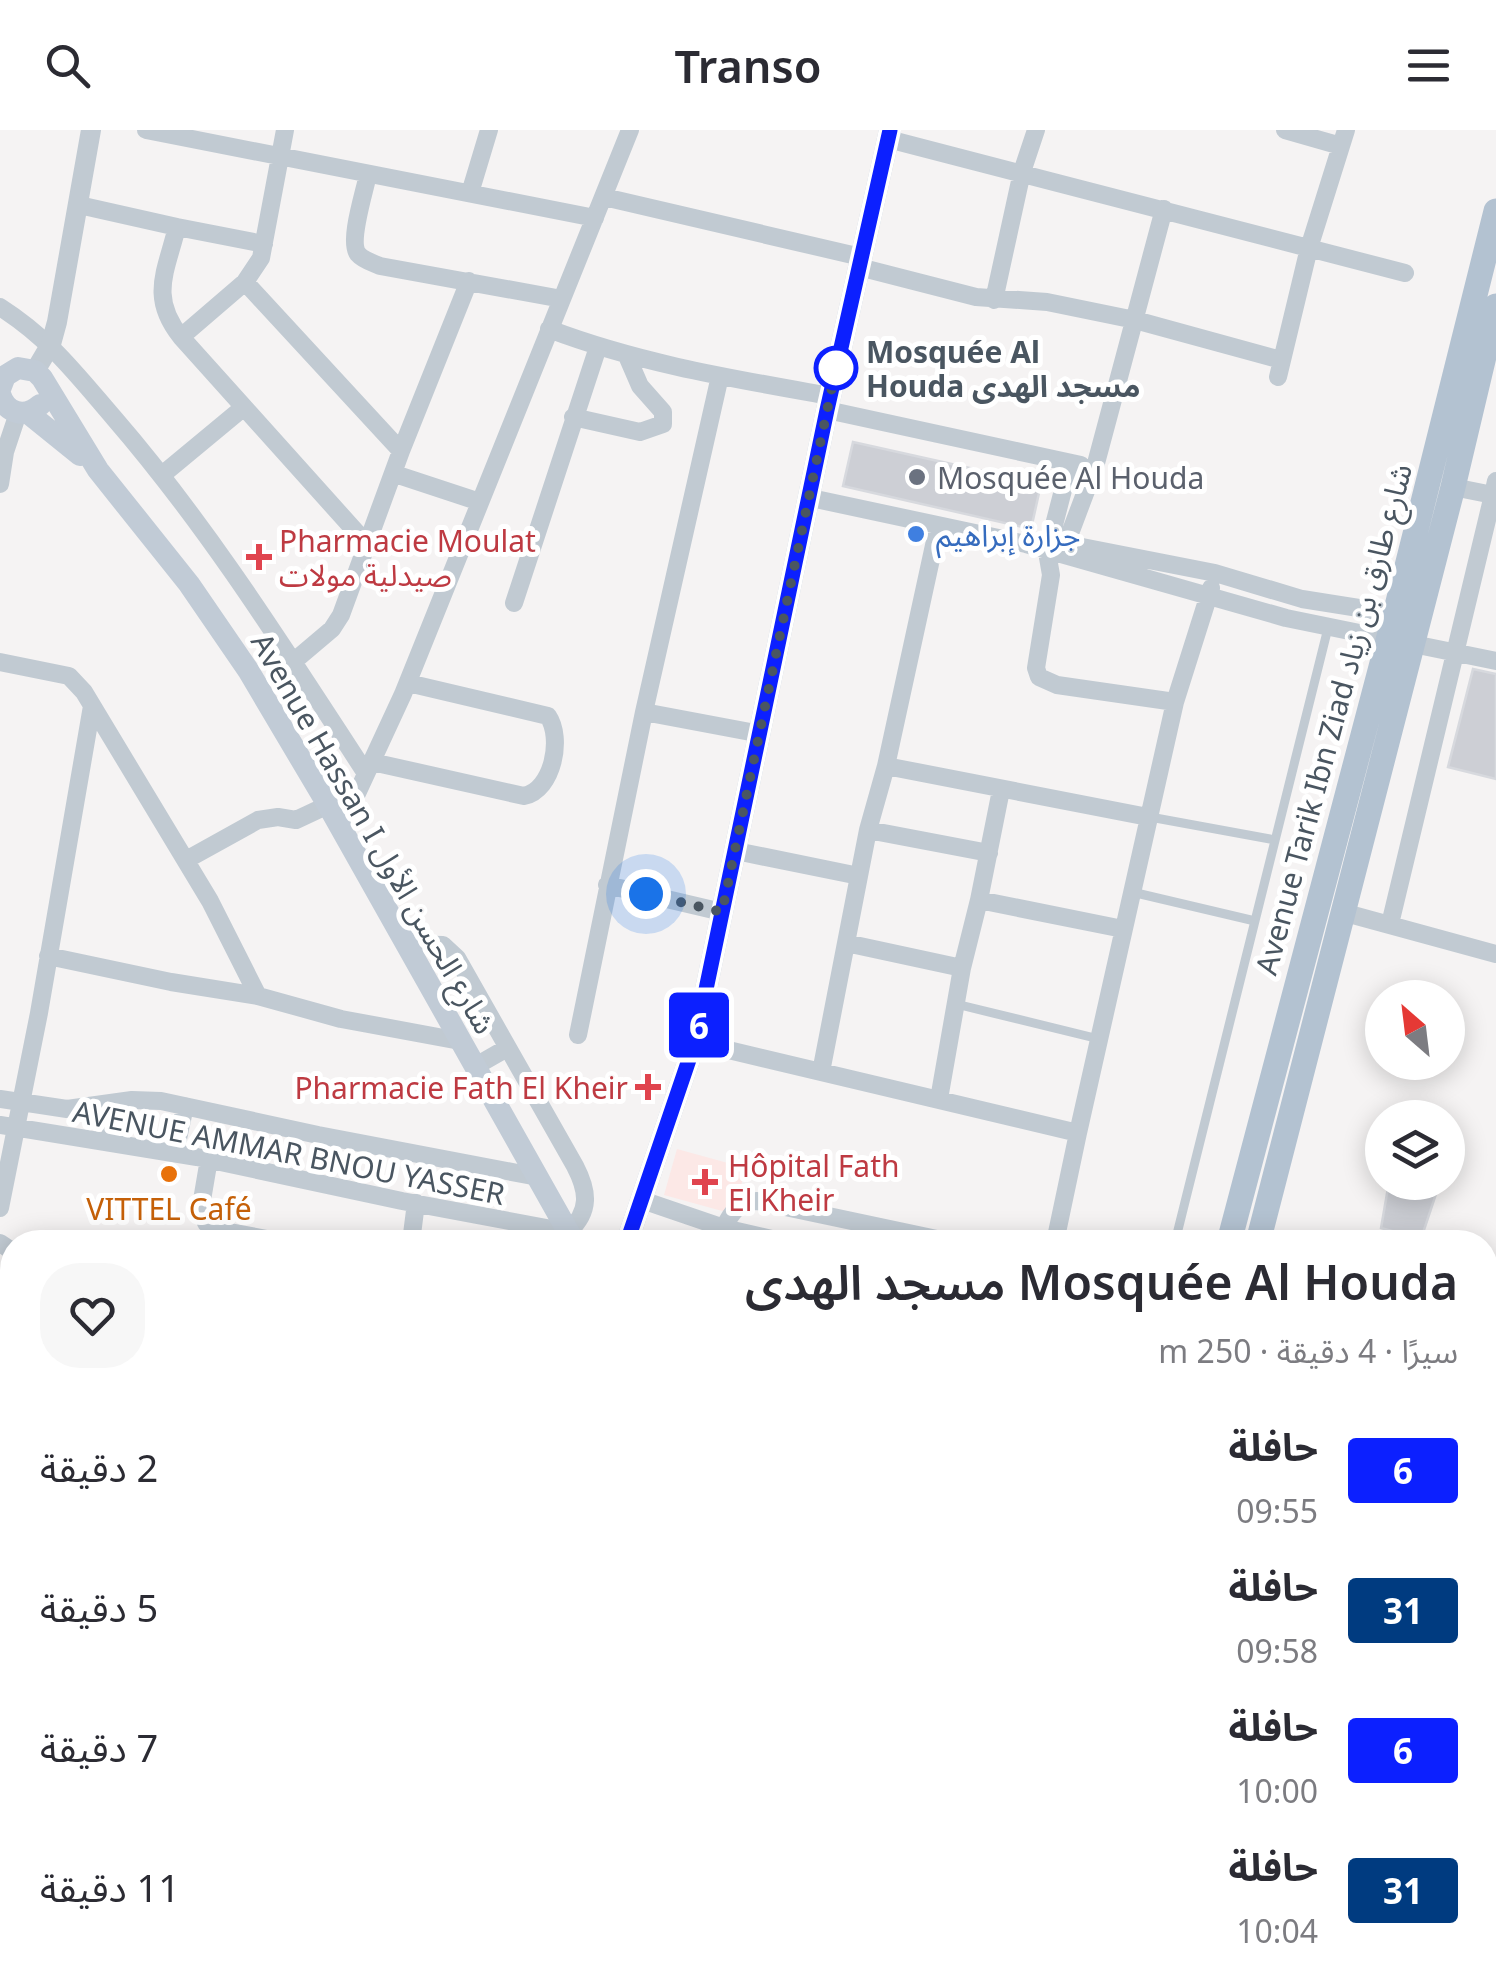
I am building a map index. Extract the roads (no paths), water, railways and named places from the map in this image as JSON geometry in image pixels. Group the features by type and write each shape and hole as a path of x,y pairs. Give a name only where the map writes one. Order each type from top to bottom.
{"main road":[{"path":"631,1230 695,1042 889,134"},
{"name":"Avenue Tarik Ibn Ziad شارع طارق بن زياد","path":"1261,1230 1342,912 1496,211"},
{"name":"Avenue Tarik Ibn Ziad شارع طارق بن زياد","path":"1232,1230 1403,628 1454,487 1496,306"},
{"path":"25,371 42,404 7,403 5,376 25,371"},
{"name":"Avenue Hassan I شارع الحسن الأول","path":"25,371 230,643 341,828 567,1230"},
{"name":"Avenue Hassan I شارع الحسن الأول","path":"7,403 98,470"}],"street":[{"path":"25,371 51,344 91,130"},
{"path":"146,130 596,218"},
{"path":"181,337 257,268 285,130"},
{"path":"470,192 489,130"},
{"path":"341,828 408,683 630,130"},
{"path":"994,300 1022,172 1036,130"},
{"path":"604,197 994,300 1047,302 1135,320 1279,369 1309,248 1344,138 1286,130"},
{"path":"889,134 1406,273"},
{"path":"368,174 354,243 358,254 380,266 562,299"},
{"path":"79,205 264,244"},
{"path":"1056,548 1095,468 1164,210"},
{"path":"177,227 160,301 164,313 181,337 366,543"},
{"path":"292,662 332,629 341,615 469,281"},
{"path":"245,282 402,451"},
{"path":"0,307 51,344 162,476 236,575 292,662 368,767 524,796 544,786 555,740 548,716 408,683"},
{"path":"550,330 627,356 1095,468"},
{"path":"514,603 598,347"},
{"path":"574,417 640,432 663,424 663,412 640,386 627,356"},
{"path":"578,1035 644,712 720,376"},
{"path":"0,484 7,403"},
{"path":"162,476 244,408"},
{"path":"1070,463 1036,668 1039,677 1057,685 1175,702"},
{"path":"395,474 480,502"},
{"path":"1390,924 1495,490 1454,487"},
{"path":"810,498 1026,544 1215,573 1403,628 1455,652 1496,661"},
{"path":"821,1072 868,830 886,766 938,527"},
{"path":"1056,548 1208,596 1328,628 1403,628"},
{"path":"1058,1230 1175,702 1215,573"},
{"path":"0,662 69,676 92,706 186,860 258,996"},
{"path":"0,1208 8,1126 20,1102 92,706"},
{"path":"644,712 761,734"},
{"path":"886,766 1148,817"},
{"path":"940,1099 962,968 1002,790"},
{"path":"186,860 258,820 296,820 328,806"},
{"path":"868,830 989,853"},
{"path":"736,850 859,876"},
{"path":"607,885 722,912"},
{"path":"978,900 1123,930"},
{"path":"1342,912 1496,954"},
{"path":"404,944 443,945 457,958 584,1183 587,1196 575,1230"},
{"path":"846,944 962,968"},
{"path":"48,956 258,996 341,1018 460,1041"},
{"path":"695,1042 1078,1133"},
{"path":"474,1066 507,1048"},
{"path":"0,1099 67,1109 146,1100 538,1177"},
{"path":"108,1142 120,1102"},
{"path":"174,1153 185,1106"},
{"name":"AVENUE AMMAR BNOU YASSER","path":"8,1126 210,1159 538,1230"},
{"path":"210,1159 202,1206 206,1223 220,1230"},
{"path":"642,1200 716,1230"},
{"path":"729,1230 733,1211 757,1201 875,1230"},
{"path":"413,1230 416,1204"}],"lane":[{"path":"1178,1230 1328,628"},
{"path":"1148,817 1275,840"},
{"path":"1132,892 1255,921"},
{"path":"956,1004 1099,1040"}],"place":[{"name":"Mosquée Al Houda مسجد الهدى","path":"836,368"},
{"name":"Mosquée Al Houda","path":"917,477"},
{"name":"جزارة إبراهيم","path":"916,534"},
{"name":"Pharmacie Moulat صيدلية مولات","path":"259,557"},
{"name":"Pharmacie Fath El Kheir","path":"648,1087"},
{"name":"VITTEL Café","path":"169,1174"},
{"name":"Hôpital Fath El Kheir","path":"705,1182"}]}
